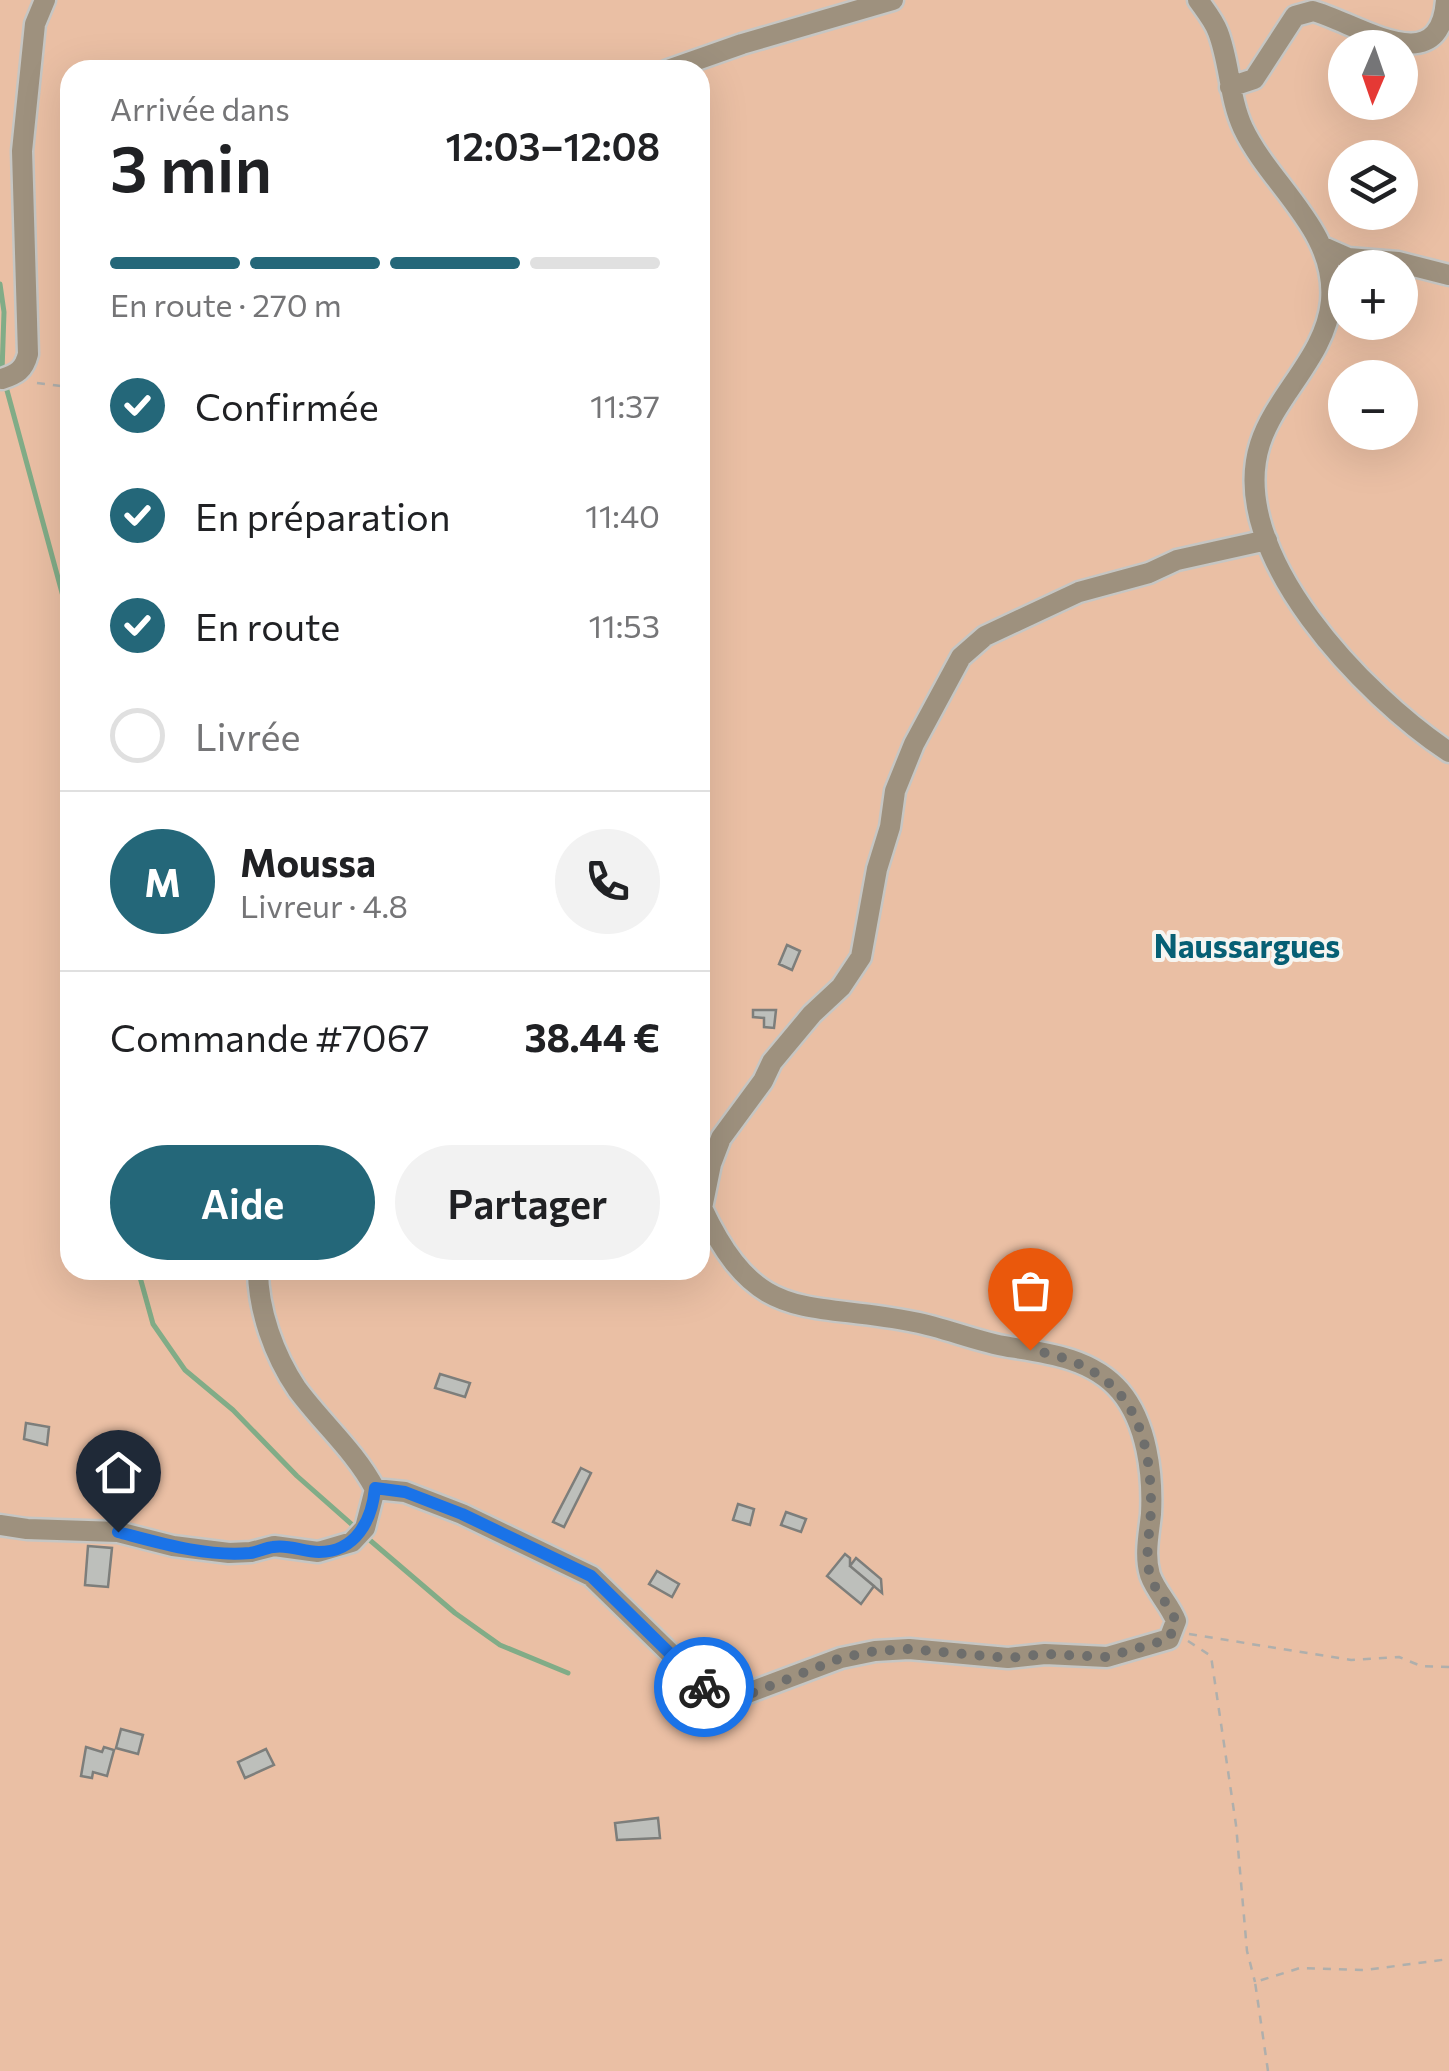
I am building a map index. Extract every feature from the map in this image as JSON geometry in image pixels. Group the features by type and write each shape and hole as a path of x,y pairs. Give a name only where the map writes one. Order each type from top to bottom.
{"street":[{"path":"2,379 24,367 28,354 22,151 35,24 45,0"},
{"path":"696,60 893,0"},
{"path":"1198,0 1218,32 1241,125 1323,246 1331,301 1326,324 1259,447 1256,500 1267,540 1286,586 1350,668 1449,752"},
{"path":"1230,87 1254,79 1301,12 1313,11 1391,40 1419,44 1442,29 1446,0"},
{"path":"1323,246 1348,258 1398,262 1449,275"},
{"path":"710,1169 720,1138 763,1081 772,1062 812,1014 841,987 861,957 895,791 914,744 961,656 985,636 1079,592 1149,573 1177,560 1267,540"},
{"path":"375,1488 405,1492 462,1514 591,1576 710,1692 729,1700 841,1658 875,1651 909,1649 1008,1658 1045,1654 1107,1657 1160,1644 1174,1632 1176,1622 1150,1576 1147,1557 1151,1512 1148,1459 1133,1410 1110,1381 1074,1360 1052,1354 991,1344 913,1322 791,1304 756,1286 741,1273 710,1221"},
{"path":"0,1525 118,1532 174,1546 229,1553 274,1546 318,1552 352,1542 364,1528 375,1488 289,1374 264,1317 259,1280"}],"path":[{"path":"36,383 60,386"},
{"path":"1174,1632 1351,1660 1399,1657 1421,1666 1449,1667"},
{"path":"1174,1632 1211,1656 1236,1825 1246,1950 1255,1982 1268,2071"},
{"path":"1255,1982 1300,1968 1365,1970 1449,1959"}],"shaded area":[{"path":"0,0 1449,0 1449,2071 0,2071"}],"building":[{"path":"787,945 800,951 792,970 779,964"},
{"path":"753,1010 776,1010 774,1028 764,1027 764,1018 753,1017"},
{"path":"440,1374 470,1383 465,1397 435,1388"},
{"path":"26,1423 49,1427 47,1445 24,1439"},
{"path":"581,1468 591,1473 564,1527 553,1522"},
{"path":"738,1504 754,1509 750,1525 733,1520"},
{"path":"786,1512 806,1519 801,1532 781,1525"},
{"path":"88,1546 112,1548 108,1587 85,1585"},
{"path":"845,1554 850,1558 850,1566 874,1586 861,1604 827,1576"},
{"path":"856,1558 881,1579 882,1593 850,1566"},
{"path":"657,1571 679,1584 672,1597 649,1584"},
{"path":"121,1729 143,1735 138,1754 116,1748"},
{"path":"86,1747 102,1752 104,1747 114,1750 107,1776 93,1772 92,1778 81,1776"},
{"path":"266,1749 274,1765 245,1778 238,1762"},
{"path":"658,1818 660,1838 617,1840 615,1823"}],"waterway":[{"path":"0,284 4,312 2,372"},
{"path":"5,383 60,585"},
{"path":"141,1280 153,1324 185,1370 233,1410 297,1476 357,1529"},
{"path":"365,1536 455,1613 500,1645 568,1673"}],"way so far":[{"path":"704,1687 722,1699 737,1699 841,1658 893,1649 1008,1658 1045,1654 1107,1657 1169,1639 1176,1622 1150,1576 1147,1557 1151,1485 1148,1459 1133,1410 1122,1392 1092,1370 1074,1360 1030,1350"}],"district":[{"name":"Naussargues","path":"1247,947"}],"route":[{"path":"118,1532 174,1546 229,1553 274,1546 318,1552 335,1550 352,1542 364,1528 374,1503 375,1488 405,1492 462,1514 591,1576 704,1687"}]}
